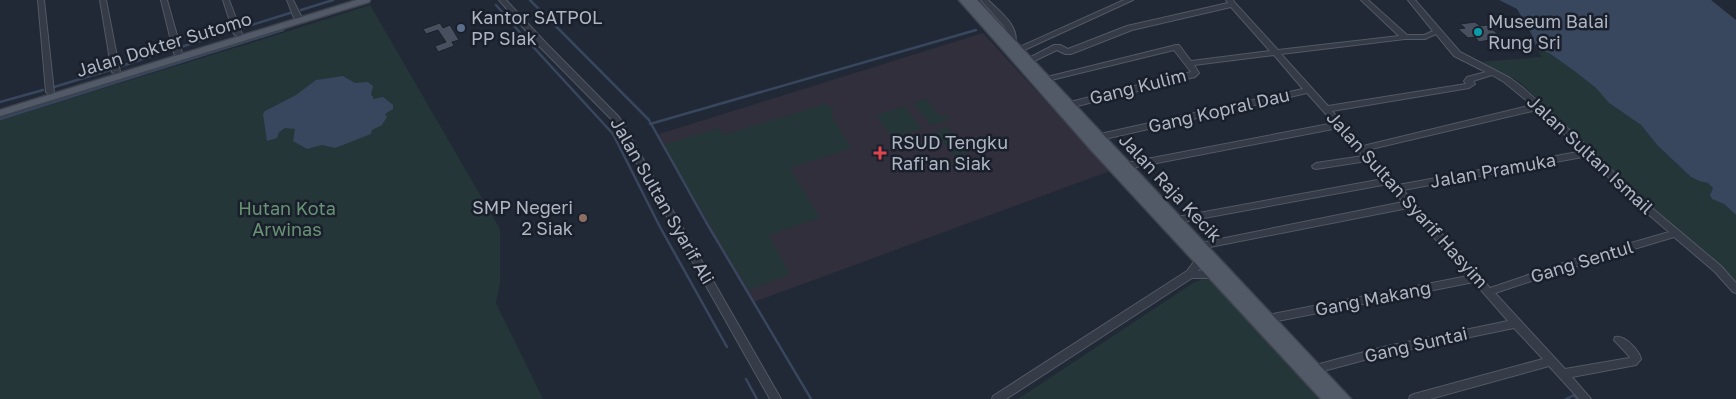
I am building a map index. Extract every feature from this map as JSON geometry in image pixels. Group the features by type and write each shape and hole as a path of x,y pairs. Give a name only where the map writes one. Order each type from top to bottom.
{"main road":[{"name":"Jalan Dokter Sutomo","path":"0,108 238,34 272,27 297,16 352,0"},
{"name":"Jalan Dokter Sutomo","path":"0,113 272,27 366,0"},
{"name":"Jalan Raja Kecik","path":"962,0 1095,147 1216,275 1282,340 1316,369 1344,399"},
{"name":"Jalan Raja Kecik","path":"972,0 1268,319 1282,340 1330,399"}],"street":[{"path":"41,0 50,92"},
{"path":"103,0 116,72"},
{"path":"164,0 178,53"},
{"path":"226,0 238,34"},
{"path":"290,0 297,16"},
{"name":"Jalan Sultan Syarif Ali","path":"503,0 543,45 616,119 776,399"},
{"path":"984,0 1010,30 1015,46 1130,0"},
{"path":"1364,0 1405,37"},
{"name":"Jalan Sultan Ismail","path":"1411,0 1448,45 1464,59 1507,80 1519,89 1590,154 1631,195 1718,269 1736,289"},
{"path":"1029,60 1053,48 1059,48 1068,52 1130,28 1231,2"},
{"name":"Jalan Sultan Syarif Hasyim","path":"1231,2 1368,158 1586,399"},
{"path":"1425,37 1436,32"},
{"path":"1047,79 1176,47 1190,63 1405,37 1425,37 1448,45"},
{"name":"Gang Kulim","path":"1069,105 1195,73 1190,63"},
{"path":"1325,108 1469,86 1471,84 1468,81 1470,79 1492,73"},
{"name":"Gang Kopral Dau","path":"1100,138 1309,90"},
{"path":"1361,149 1537,106"},
{"path":"1126,166 1340,125"},
{"name":"Jalan Pramuka","path":"1396,188 1590,154"},
{"path":"1316,166 1368,158"},
{"path":"1177,220 1390,181"},
{"path":"1200,246 1410,204"},
{"name":"Gang Sentul","path":"1488,292 1568,264 1677,233"},
{"path":"997,399 1190,274 1201,259"},
{"path":"1190,274 1216,275"},
{"name":"Gang Makang","path":"1268,319 1477,278"},
{"name":"Gang Suntai","path":"1316,369 1383,351 1517,323"},
{"path":"1564,374 1632,362 1636,359 1635,355 1619,340"},
{"path":"1414,399 1552,361"}],"shaded area":[{"name":"RSUD Tengku Rafi'an Siak","path":"983,33 1110,171 754,302 656,135"}],"green space":[{"name":"Hutan Kota Arwinas","path":"370,5 500,229 500,282 496,303 543,399 0,399 0,120"},
{"path":"1537,49 1549,53 1573,70 1596,88 1609,103 1641,125 1658,146 1691,177 1699,181 1708,182 1713,188 1710,195 1712,199 1724,204 1736,215 1736,283 1712,258 1662,217 1523,85 1513,78 1478,62 1542,57"},
{"path":"926,99 940,117 947,115 950,119 931,125 913,103"},
{"path":"825,104 833,109 832,117 852,148 790,168 820,218 769,235 790,274 749,290 663,145 719,128 724,135"},
{"path":"905,106 922,129 892,137 876,115"},
{"path":"947,127 967,153 955,157 935,131"},
{"path":"1202,279 1211,280 1226,294 1323,399 1018,399 1193,283"}],"water":[{"path":"1499,0 1711,0 1736,20 1736,215 1724,204 1712,199 1710,195 1713,188 1708,183 1691,177 1658,146 1641,125 1609,103 1596,88 1573,70 1549,53 1537,49 1532,35 1517,9"},
{"path":"343,76 355,83 368,82 373,86 371,94 374,99 383,97 393,105 393,109 385,114 387,117 382,125 372,130 371,134 335,148 322,145 307,149 293,141 295,129 285,128 279,132 277,138 267,141 263,114 265,111 296,95 316,80"}],"building":[{"name":"Museum Balai Rung Sri","path":"1475,22 1480,26 1487,25 1498,34 1490,35 1494,39 1479,42 1475,37 1468,38 1458,29 1465,28 1460,24"},
{"path":"440,23 443,28 450,25 459,40 452,42 454,46 438,52 435,46 446,42 438,30 426,34 423,29"}],"waterway":[{"path":"301,10 333,0"},
{"path":"530,0 651,124"},
{"path":"496,5 511,22"},
{"path":"242,28 290,13"},
{"path":"515,27 613,134 660,227 727,347"},
{"path":"0,119 283,30"},
{"path":"651,124 976,30"},
{"path":"181,47 231,31"},
{"path":"122,66 169,50"},
{"path":"54,87 110,70"},
{"path":"0,102 43,90"},
{"path":"651,124 706,222 811,399"},
{"path":"746,379 757,399"},
{"path":"1566,399 1574,395 1577,399"}],"place":[{"name":"Kantor SATPOL PP SIak","path":"461,28"},
{"name":"Museum Balai Rung Sri","path":"1478,32"},
{"name":"RSUD Tengku Rafi'an Siak","path":"880,153"},
{"name":"SMP Negeri 2 Siak","path":"583,218"}]}
